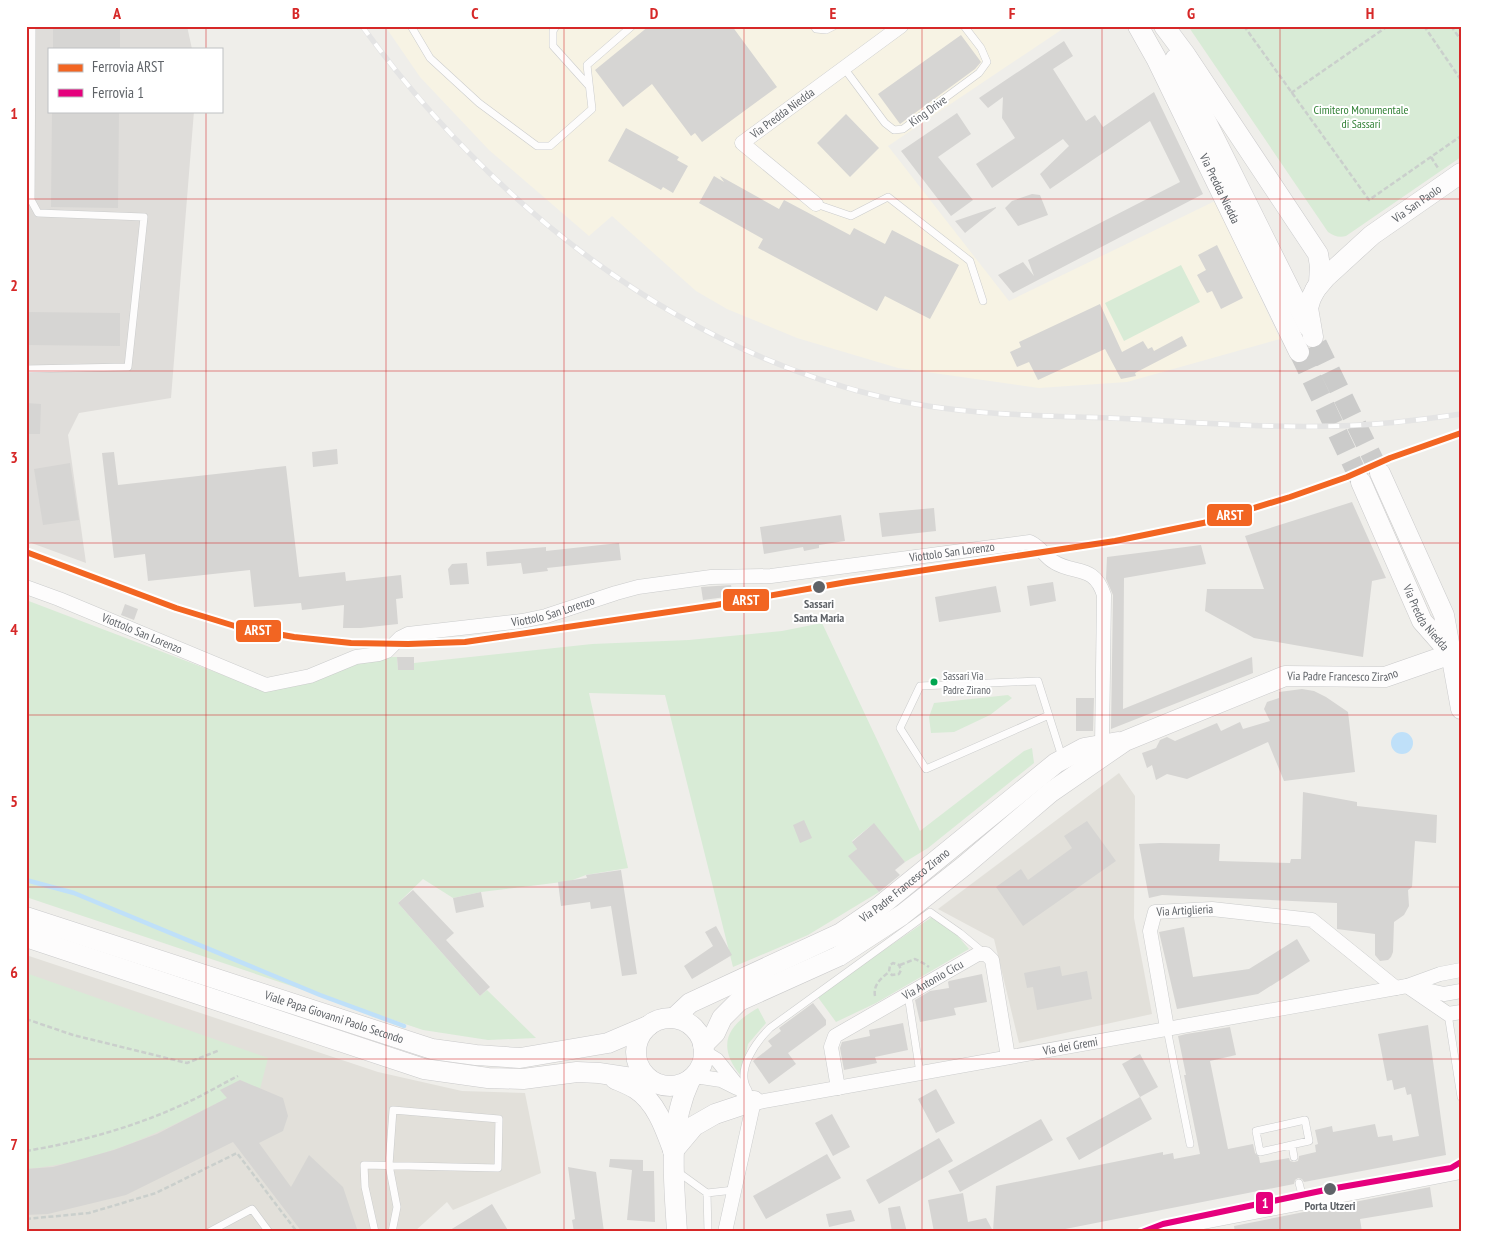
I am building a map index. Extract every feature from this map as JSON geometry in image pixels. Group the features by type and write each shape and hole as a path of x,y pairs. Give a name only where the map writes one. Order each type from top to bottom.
{"main road":[{"name":"Via Predda Niedda","path":"1138,26 1156,58 1269,290 1309,344"},
{"name":"Via Predda Niedda","path":"1158,26 1296,302 1309,344"},
{"path":"1164,26 1185,54 1318,254 1320,274 1316,290 1308,308 1309,344"},
{"name":"Via San Paolo","path":"1316,290 1326,277 1372,235 1461,173"},
{"name":"Via San Paolo","path":"1305,234 1319,245 1338,250 1372,235"},
{"path":"1269,290 1285,302 1296,302 1305,299 1316,290"},
{"name":"Via Predda Niedda","path":"1380,473 1444,615 1451,654"},
{"name":"Via Predda Niedda","path":"1361,482 1422,621 1451,654"},
{"path":"1451,654 1461,709"},
{"name":"Via Padre Francesco Zirano","path":"1066,769 1125,741 1285,676 1385,677 1451,654"},
{"name":"Via Padre Francesco Zirano","path":"710,1047 722,1018 739,1001 839,956 902,916 1051,792 1066,769 1084,748 1125,741"},
{"name":"Via Padre Francesco Zirano","path":"674,1018 690,1003 841,933 879,907 1056,762 1066,769"},
{"name":"Viale Papa Giovanni Paolo Secondo","path":"26,917 432,1049 520,1058 608,1043 648,1026"},
{"name":"Viale Papa Giovanni Paolo Secondo","path":"26,937 424,1069 469,1076 514,1079 577,1072 632,1078 646,1076"},
{"path":"677,1232 674,1160 678,1111 682,1098 702,1065 710,1047 693,1027 684,1021 674,1018 660,1019 648,1026 641,1034 635,1054 638,1065 646,1076 658,1084 669,1087 680,1085 693,1078"},
{"path":"608,1076 637,1089 650,1102 664,1127 674,1160"},
{"path":"646,1076 650,1102"},
{"path":"674,1160 694,1126 715,1114 754,1101"}],"street":[{"name":"Via Predda Niedda","path":"816,204 742,143 901,26"},
{"name":"Viottolo San Lorenzo","path":"26,587 266,685 310,676 356,657 387,651 400,638 408,634 522,621 546,616 638,587 710,577 772,576 1025,542 1036,545 1049,559 1057,564 1082,571 1094,578 1104,596 1102,745"},
{"name":"Via Artiglieria","path":"1167,1028 1150,931 1155,912 1212,909 1312,920 1402,987"},
{"name":"Via Antonio Cicu","path":"838,1088 831,1047 835,1036 978,954 986,954"},
{"path":"986,954 992,960 1008,1057"},
{"name":"Via dei Gremi","path":"754,1101 838,1088 1402,987 1440,974 1461,970"},
{"path":"1402,987 1454,1013"},
{"name":"Via dei Gremi","path":"1402,987 1444,994 1461,991"},
{"path":"710,1047 738,1088 744,1095 754,1101 725,1232"},
{"path":"693,1078 721,1080 738,1088"},
{"path":"1152,1232 1207,1227 1304,1202 1459,1174"}],"lane":[{"path":"26,369 128,367 144,217 38,213 31,200 32,26"},
{"path":"411,26 430,58 479,103 537,146 550,146 592,108 587,65 632,26"},
{"path":"556,26 553,31 553,46 589,87"},
{"path":"814,26 816,29 826,30 834,26"},
{"name":"King Drive","path":"844,68 885,123 894,130 903,129 979,74 987,62 981,48 964,26"},
{"path":"816,204 851,216 888,197 970,261 983,301"},
{"path":"1049,715 926,769 900,728 920,686 1038,681 1049,715 1066,769"},
{"path":"754,1101 744,1085 744,1080 747,1060 757,1041 775,1023 930,912 960,932 986,954"},
{"path":"908,995 920,1073"},
{"path":"1454,1013 1461,1097"},
{"name":"Via Artiglieria","path":"1167,1028 1190,1144"},
{"path":"375,1232 366,1187 364,1165 389,1164 498,1168 499,1119 393,1110 389,1164 397,1207 392,1232"},
{"path":"1305,1120 1309,1141 1292,1144 1260,1152 1256,1131 1305,1120"},
{"path":"1292,1144 1294,1157"},
{"path":"674,1160 707,1193 708,1232"},
{"path":"1299,1183 1304,1202"},
{"path":"707,1193 734,1190"},
{"path":"209,1232 252,1210 269,1232"}],"path":[{"path":"1244,26 1369,200 1461,136"},
{"path":"1291,93 1388,26"},
{"path":"1424,26 1461,80"},
{"path":"1451,26 1461,40"},
{"path":"1431,157 1440,171"},
{"path":"900,966 915,959 923,962 932,970 937,978"},
{"path":"878,1012 874,991 879,980 889,972 889,967 892,964 896,963 900,966"},
{"path":"889,972 892,975 899,974 900,966"},
{"path":"26,1019 73,1035 187,1063 220,1050"},
{"path":"26,1151 60,1145 120,1129 184,1104 238,1076"},
{"path":"26,1220 89,1213 156,1193 237,1153 296,1232"}],"shaded area":[{"path":"26,26 187,26 192,48 48,48 48,112 194,112 171,398 79,413 68,435 86,563 26,541"},
{"path":"385,26 1067,26 888,146 1009,301 1215,201 1280,339 1127,382 1039,388 898,368 797,338 727,309 696,291 612,216 589,236 489,150 420,77"},
{"path":"1119,773 1135,796 1134,918 1152,1014 1019,1043 994,939 938,909"},
{"path":"26,955 378,1072 462,1091 525,1093 541,1173 453,1210 447,1202 414,1232 26,1232"}],"green space":[{"name":"Cimitero Monumentale di Sassari","path":"1188,26 1461,26 1461,157 1346,236 1332,235 1328,232"},
{"path":"1181,265 1200,302 1124,341 1105,303"},
{"path":"26,600 265,691 305,684 356,657 397,657 398,670 413,670 414,663 592,644 689,640 782,631 822,623 920,831 1024,751 1032,748 1034,763 928,848 905,862 873,824 852,841 857,849 849,856 879,892 808,935 733,967 665,695 589,693 628,868 586,875 570,881 481,892 453,898 423,879 398,903 480,996 487,990 536,1038 488,1040 423,1030 26,897"},
{"path":"1008,695 1012,698 990,715 954,732 931,733 929,717 934,703"},
{"path":"932,917 956,934 969,949 876,1003 836,1022 817,996"},
{"path":"26,973 268,1058 260,1089 240,1080 221,1090 227,1098 130,1144 79,1160 53,1166 26,1169"},
{"path":"758,1008 766,1023 748,1044 741,1076 729,1055 728,1037 732,1029 739,1022"}],"water":[{"path":"1402,732 1410,735 1413,743 1410,751 1402,754 1394,751 1391,743 1394,735"}],"building":[{"path":"53,26 120,26 120,48 53,48"},
{"path":"649,26 732,26 777,87 702,142 695,133 691,136 652,84 623,107 595,70"},
{"path":"961,35 981,62 975,69 900,124 878,94"},
{"path":"1064,41 1073,56 1053,69 1086,121 1095,115 1103,127 1154,92 1203,194 1013,293 998,275 1023,262 1034,276 1028,260 1180,182 1150,121 1050,189 1040,174 1069,146 1063,139 992,188 976,164 1015,138 1002,118 1003,97 988,108 979,98"},
{"path":"52,112 119,112 118,208 51,207"},
{"path":"957,113 971,134 938,157 973,200 951,216 901,151"},
{"path":"846,114 879,148 850,177 817,143"},
{"path":"626,128 679,157 677,160 688,166 673,193 663,187 661,190 608,161"},
{"path":"714,176 724,182 720,176 779,209 784,200 850,235 854,228 885,244 892,230 959,265 930,319 885,296 877,311 758,248 763,239 699,203"},
{"path":"1032,194 1040,195 1048,215 1018,226 1005,208 1012,201"},
{"path":"996,207 965,233 955,221"},
{"path":"1217,245 1243,298 1221,309 1212,291 1207,293 1197,275 1206,270 1198,255"},
{"path":"1100,304 1122,352 1143,341 1148,349 1152,347 1154,351 1182,336 1187,346 1135,373 1136,376 1121,379 1105,349 1038,380 1029,362 1017,367 1010,352 1021,347 1019,342"},
{"path":"26,312 120,313 120,346 26,345"},
{"path":"26,403 41,404 40,434 26,434"},
{"path":"337,449 338,464 313,467 312,452"},
{"path":"114,452 118,485 286,466 299,577 345,572 346,581 401,575 403,598 396,599 398,624 343,628 344,605 302,610 301,603 254,607 250,570 148,581 145,554 114,558 102,453"},
{"path":"70,463 79,520 43,525 34,469"},
{"path":"1352,502 1386,578 1372,581 1363,657 1254,638 1205,611 1207,589 1264,589 1245,536"},
{"path":"934,508 936,531 882,537 879,513"},
{"path":"841,515 845,541 819,545 819,548 804,551 803,547 764,554 760,527"},
{"path":"619,543 621,560 547,568 548,571 523,574 521,563 487,566 486,552 546,547 546,551"},
{"path":"1201,545 1206,564 1124,578 1123,709 1252,657 1253,673 1111,729 1113,595 1106,579 1107,557"},
{"path":"467,563 469,584 450,585 448,569 452,564"},
{"path":"1053,582 1056,601 1030,606 1027,586"},
{"path":"731,585 733,596 703,600 701,587"},
{"path":"996,586 1001,612 939,622 935,597"},
{"path":"125,604 138,609 134,620 121,615"},
{"path":"397,657 414,657 414,670 398,670"},
{"path":"1302,689 1314,691 1326,697 1348,712 1355,772 1284,781 1268,742 1187,779 1167,774 1156,780 1152,765 1147,768 1142,753 1156,748 1160,740 1167,737 1175,741 1217,723 1221,731 1240,722 1243,729 1270,721 1264,709 1267,702 1279,698 1279,692"},
{"path":"1076,698 1094,698 1093,731 1076,731"},
{"path":"1303,792 1357,802 1357,806 1437,815 1436,843 1415,841 1412,887 1408,890 1409,906 1404,915 1394,922 1393,952 1388,960 1380,961 1375,955 1375,934 1337,929 1337,903 1162,895 1149,898 1139,844 1220,844 1219,861 1290,863 1291,859 1301,859"},
{"path":"804,820 812,838 800,843 793,825"},
{"path":"1087,821 1116,861 1023,926 996,887 1021,869 1028,880 1072,848 1064,836"},
{"path":"874,823 905,862 895,870 900,875 879,892 848,856 857,849 852,842"},
{"path":"621,870 637,974 622,976 611,906 591,909 590,902 561,906 558,882 587,878 586,875"},
{"path":"413,890 454,933 446,940 490,987 480,996 398,903"},
{"path":"481,892 484,907 456,913 453,898"},
{"path":"716,926 732,955 692,979 684,966 713,946 705,932"},
{"path":"1184,927 1193,977 1249,969 1297,939 1310,961 1258,994 1177,1009 1159,932"},
{"path":"1060,966 1062,976 1087,971 1092,999 1037,1010 1033,987 1027,988 1024,973"},
{"path":"982,974 987,1002 954,1008 956,1015 920,1022 915,1000 930,991 949,988 949,981"},
{"path":"813,1003 826,1020 826,1025 788,1053 796,1064 769,1084 753,1061 772,1046 768,1041 781,1031 779,1028"},
{"path":"903,1023 908,1050 875,1057 877,1063 844,1070 840,1048 842,1042 870,1036 869,1030"},
{"path":"1428,1025 1446,1155 1304,1182 1298,1178 1294,1184 1050,1232 934,1232 928,1200 963,1193 968,1222 986,1218 993,1231 996,1186 1163,1152 1163,1155 1173,1153 1174,1159 1200,1154 1178,1036 1186,1034 1230,1027 1236,1055 1210,1061 1228,1149 1253,1144 1260,1163 1289,1158 1290,1161 1294,1162 1298,1161 1299,1156 1316,1152 1315,1145 1318,1144 1315,1130 1332,1126 1333,1132 1375,1124 1378,1137 1392,1135 1393,1141 1419,1136 1411,1094 1407,1095 1405,1087 1394,1090 1392,1080 1387,1081 1378,1034"},
{"path":"1140,1054 1158,1087 1140,1097 1122,1064"},
{"path":"240,1080 283,1098 288,1116 283,1131 259,1143 291,1187 309,1155 343,1187 358,1232 302,1232 233,1142 126,1195 48,1214 26,1215 26,1169 53,1167 114,1150 157,1134 227,1098 220,1090"},
{"path":"936,1089 955,1123 936,1133 918,1099"},
{"path":"1140,1097 1152,1119 1079,1160 1066,1138"},
{"path":"832,1114 850,1147 833,1156 815,1123"},
{"path":"1041,1119 1053,1140 960,1192 948,1171"},
{"path":"939,1138 953,1161 879,1204 866,1180"},
{"path":"827,1154 841,1178 766,1219 753,1196"},
{"path":"610,1159 643,1160 643,1171 654,1171 655,1222 627,1220 632,1170 609,1167"},
{"path":"568,1167 596,1172 604,1232 574,1232 572,1220 575,1219"},
{"path":"1430,1187 1433,1207 1360,1219 1362,1232 1235,1232 1234,1226"},
{"path":"492,1204 509,1232 447,1232"},
{"path":"900,1206 907,1232 892,1232 888,1208"},
{"path":"851,1210 855,1221 829,1227 826,1214"}],"waterway":[{"path":"26,880 74,893 320,995 404,1026"}],"tunnel":[{"path":"1317,344 1380,473"},
{"path":"1299,352 1361,482"}],"railway":[{"path":"362,26 412,90 468,151 527,208 591,259 659,305 731,344 807,375 886,398 917,404 947,409 1009,414 1286,426 1384,423 1461,414"}],"rail line":[{"name":"ARST","path":"26,552 176,608 238,627 294,637 351,643 465,642 716,605 847,582 1115,541 1208,522 1347,477 1390,458 1461,433"},
{"name":"1","path":"1142,1232 1163,1224 1330,1189 1451,1168 1461,1162"}],"place":[{"name":"Sassari Santa Maria","path":"819,587"},
{"name":"Sassari Via Padre Zirano","path":"934,682"},
{"name":"Porta Utzeri","path":"1330,1189"}]}
